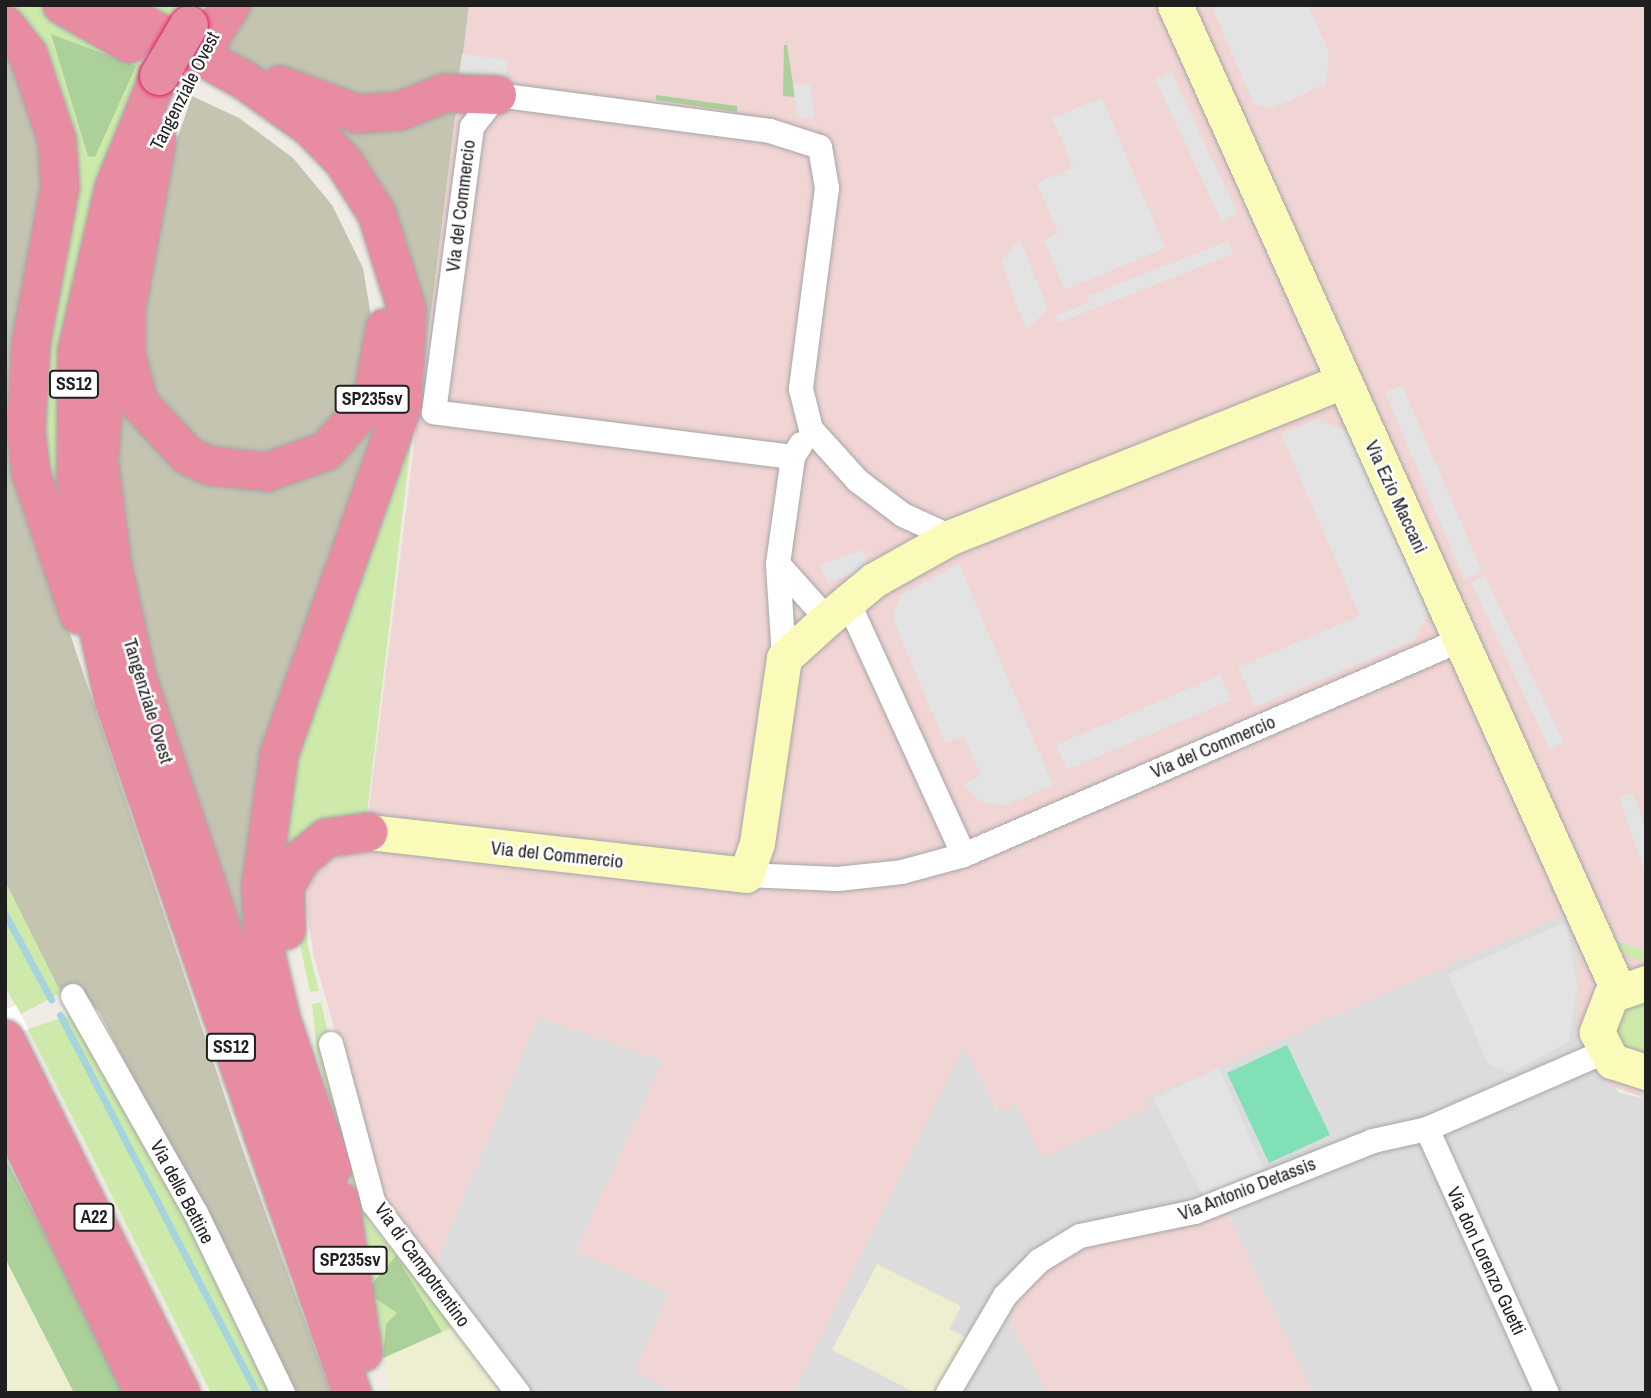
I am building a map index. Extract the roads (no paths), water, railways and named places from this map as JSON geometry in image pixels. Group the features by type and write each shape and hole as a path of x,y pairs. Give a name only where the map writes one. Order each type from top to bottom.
{"highway":[{"name":"SP235sv","path":"62,5 290,139 336,187 360,227 386,320 380,377 355,425 304,464 267,472 210,466 173,444 131,385 126,311 157,140"},
{"name":"SP235sv","path":"109,5 244,80 310,127 351,172 396,261 410,342 402,407 279,755 267,816 263,942 307,1111 332,1170 363,1352"},
{"name":"Tangenziale Ovest","path":"231,5 200,22 98,240 74,390 88,580 114,701 352,1393"},
{"path":"5,25 45,94 60,164 55,233 26,390 31,473 56,560 114,701"},
{"path":"244,80 272,82 358,114 400,111 445,93 497,95"},
{"name":"Tangenziale Ovest","path":"170,82 157,140 111,298 104,355 99,461 112,564 137,677 377,1393"},
{"path":"332,1170 299,1019 282,899 294,868 313,847 334,836 369,832"},
{"name":"A22","path":"6,1040 181,1393"},
{"name":"A22","path":"5,1108 144,1393"}],"street":[{"name":"Via Ezio Maccani","path":"1175,5 1343,381 1463,639 1632,986 1598,1016 1604,1052"},
{"path":"497,95 770,131 820,147 827,188 801,389 811,429 858,481 903,515 951,537"},
{"name":"Via del Commercio","path":"497,95 472,127 434,412 793,457"},
{"path":"785,659 838,610 951,537 1343,381"},
{"path":"746,875 757,843 785,659 778,564 793,457 811,429"},
{"path":"778,564 838,610 964,855"},
{"name":"Via del Commercio","path":"369,832 746,875 838,879 902,872 964,855 1463,639"},
{"name":"Via delle Bettine","path":"73,996 196,1213 283,1393"},
{"name":"Via di Campotrentino","path":"331,1044 374,1204 517,1393"},
{"path":"1604,1052 1625,1069 1646,1072"},
{"name":"Via Antonio Detassis","path":"948,1393 1005,1296 1039,1261 1080,1236 1195,1212 1373,1141 1426,1129 1604,1052"},
{"name":"Via don Lorenzo Guetti","path":"1426,1129 1547,1393"}],"waterway":[{"path":"5,914 51,999"},
{"path":"60,1015 257,1393"}]}
